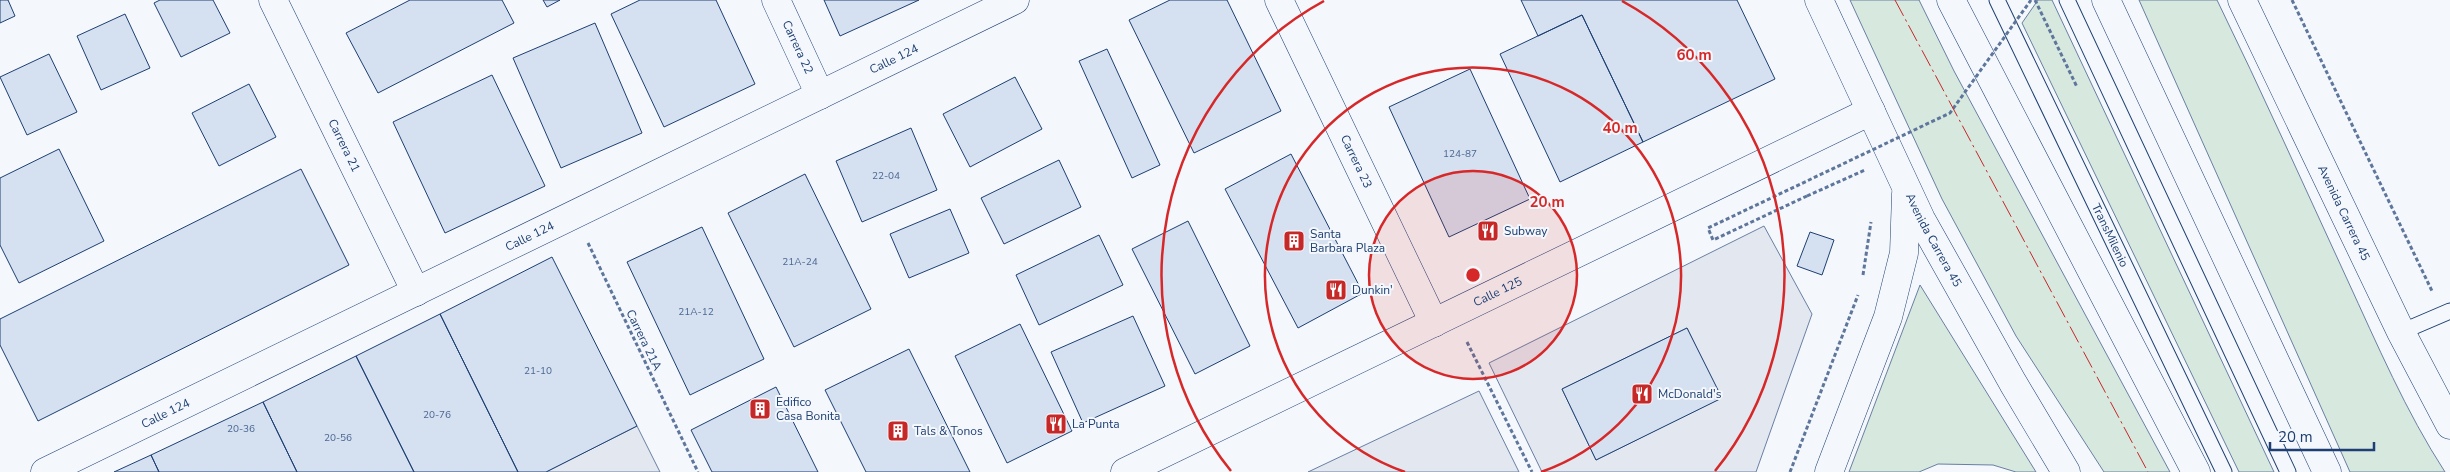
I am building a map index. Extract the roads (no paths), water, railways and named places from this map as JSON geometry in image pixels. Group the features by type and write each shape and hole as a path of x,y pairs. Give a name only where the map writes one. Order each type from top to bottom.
{"main road":[{"name":"Carrera 21","path":"273,0 416,292"},
{"name":"Carrera 22","path":"776,0 820,94"},
{"name":"Calle 124","path":"45,472 1015,0"},
{"name":"Carrera 23","path":"1279,0 1434,323"},
{"name":"Avenida Carrera 45","path":"1819,0 1921,219 2003,366 2066,472"},
{"path":"1951,0 2196,472"},
{"path":"2106,0 2327,472"},
{"name":"Avenida Carrera 45","path":"2242,0 2401,332 2450,425"},
{"name":"Calle 125","path":"1125,472 1870,111"},
{"path":"1829,472 1888,317 1904,253 1906,187"}],"lane":[{"name":"TransMilenio","path":"1997,0 2224,472"},
{"path":"2067,0 2288,472"},
{"path":"2401,332 2446,312"}],"place":[{"name":"Subway","path":"1488,231"},
{"name":"Santa Barbara Plaza","path":"1294,241"},
{"name":"Dunkin'","path":"1336,290"},
{"name":"McDonald's","path":"1642,394"},
{"name":"Edifico Casa Bonita","path":"760,409"},
{"name":"La Punta","path":"1056,424"},
{"name":"Tals & Tonos","path":"898,431"}]}
